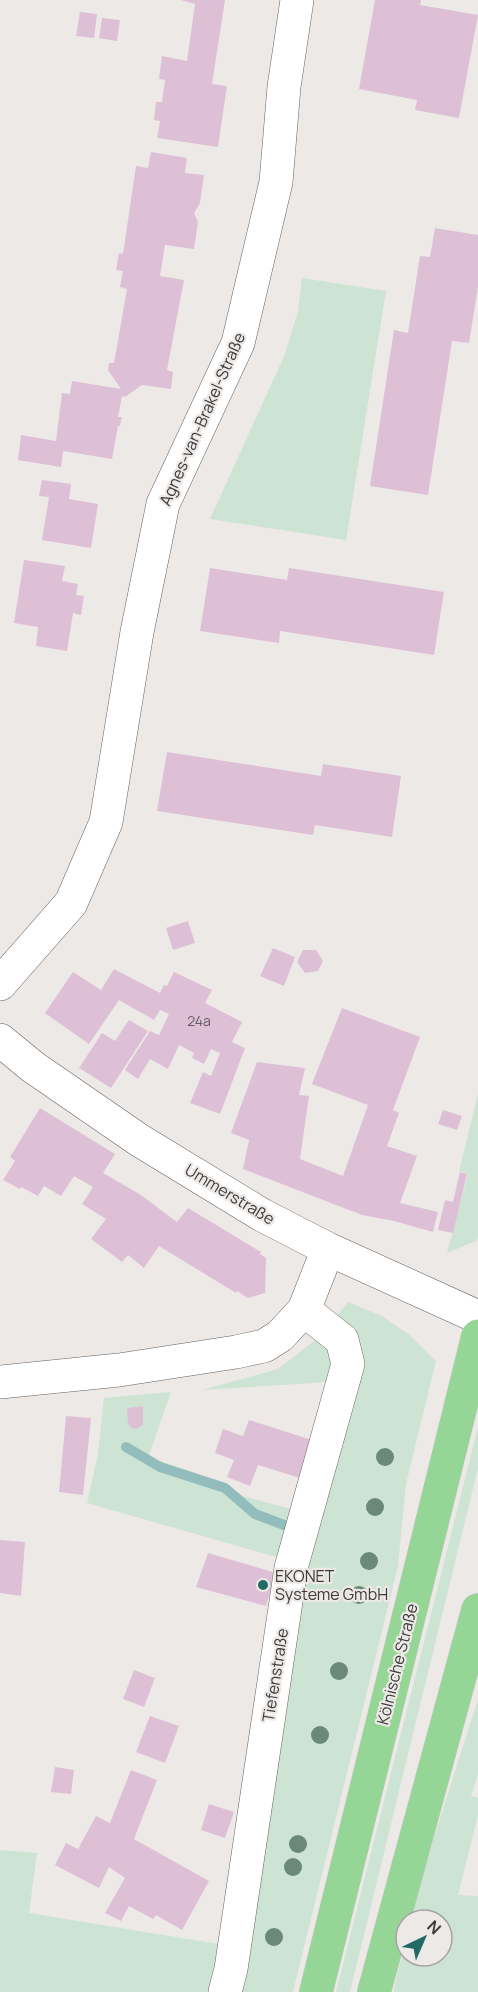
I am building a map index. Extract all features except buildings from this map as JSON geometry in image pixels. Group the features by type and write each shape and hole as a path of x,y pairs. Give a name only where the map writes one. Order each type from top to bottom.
{"main road":[{"name":"Kölnische Straße","path":"316,1992 478,1336"},
{"path":"374,1992 478,1610"}],"street":[{"name":"Agnes-van-Brakel-Straße","path":"0,984 71,903 106,822 137,632 163,504 238,343 276,182 284,87 297,0"},
{"name":"Ummerstraße","path":"0,1040 33,1067 140,1140 262,1215 328,1249 478,1317"},
{"path":"0,1382 119,1370 236,1353 264,1346 279,1336 304,1310 328,1249"},
{"name":"Tiefenstraße","path":"225,1992 231,1969 291,1568 348,1364 342,1340 304,1310"}],"green space":[{"path":"302,278 386,291 346,540 210,519 285,354 298,311"},
{"path":"478,1094 478,1237 476,1241 447,1253 468,1174 459,1171"},
{"path":"348,1302 382,1316 411,1336 436,1361 406,1484 398,1566 293,1992 236,1992 303,1562 354,1386 335,1318"},
{"path":"319,1337 333,1352 330,1382 202,1390 278,1369"},
{"path":"171,1392 149,1455 157,1460 224,1483 243,1496 295,1510 283,1559 87,1503 98,1454 104,1398"},
{"path":"478,1427 478,1468 350,1992 336,1992"},
{"path":"478,1699 478,1774 471,1796 478,1798 478,1816 458,1895 478,1896 478,1992 393,1992 399,1968 454,1968 454,1908 414,1908"},
{"path":"0,1850 37,1853 29,1913 225,1945 217,1992 0,1992"}],"waterway":[{"path":"126,1447 160,1467 225,1488 255,1514 284,1525"}],"place":[{"name":"EKONET Systeme GmbH","path":"263,1585"}]}
